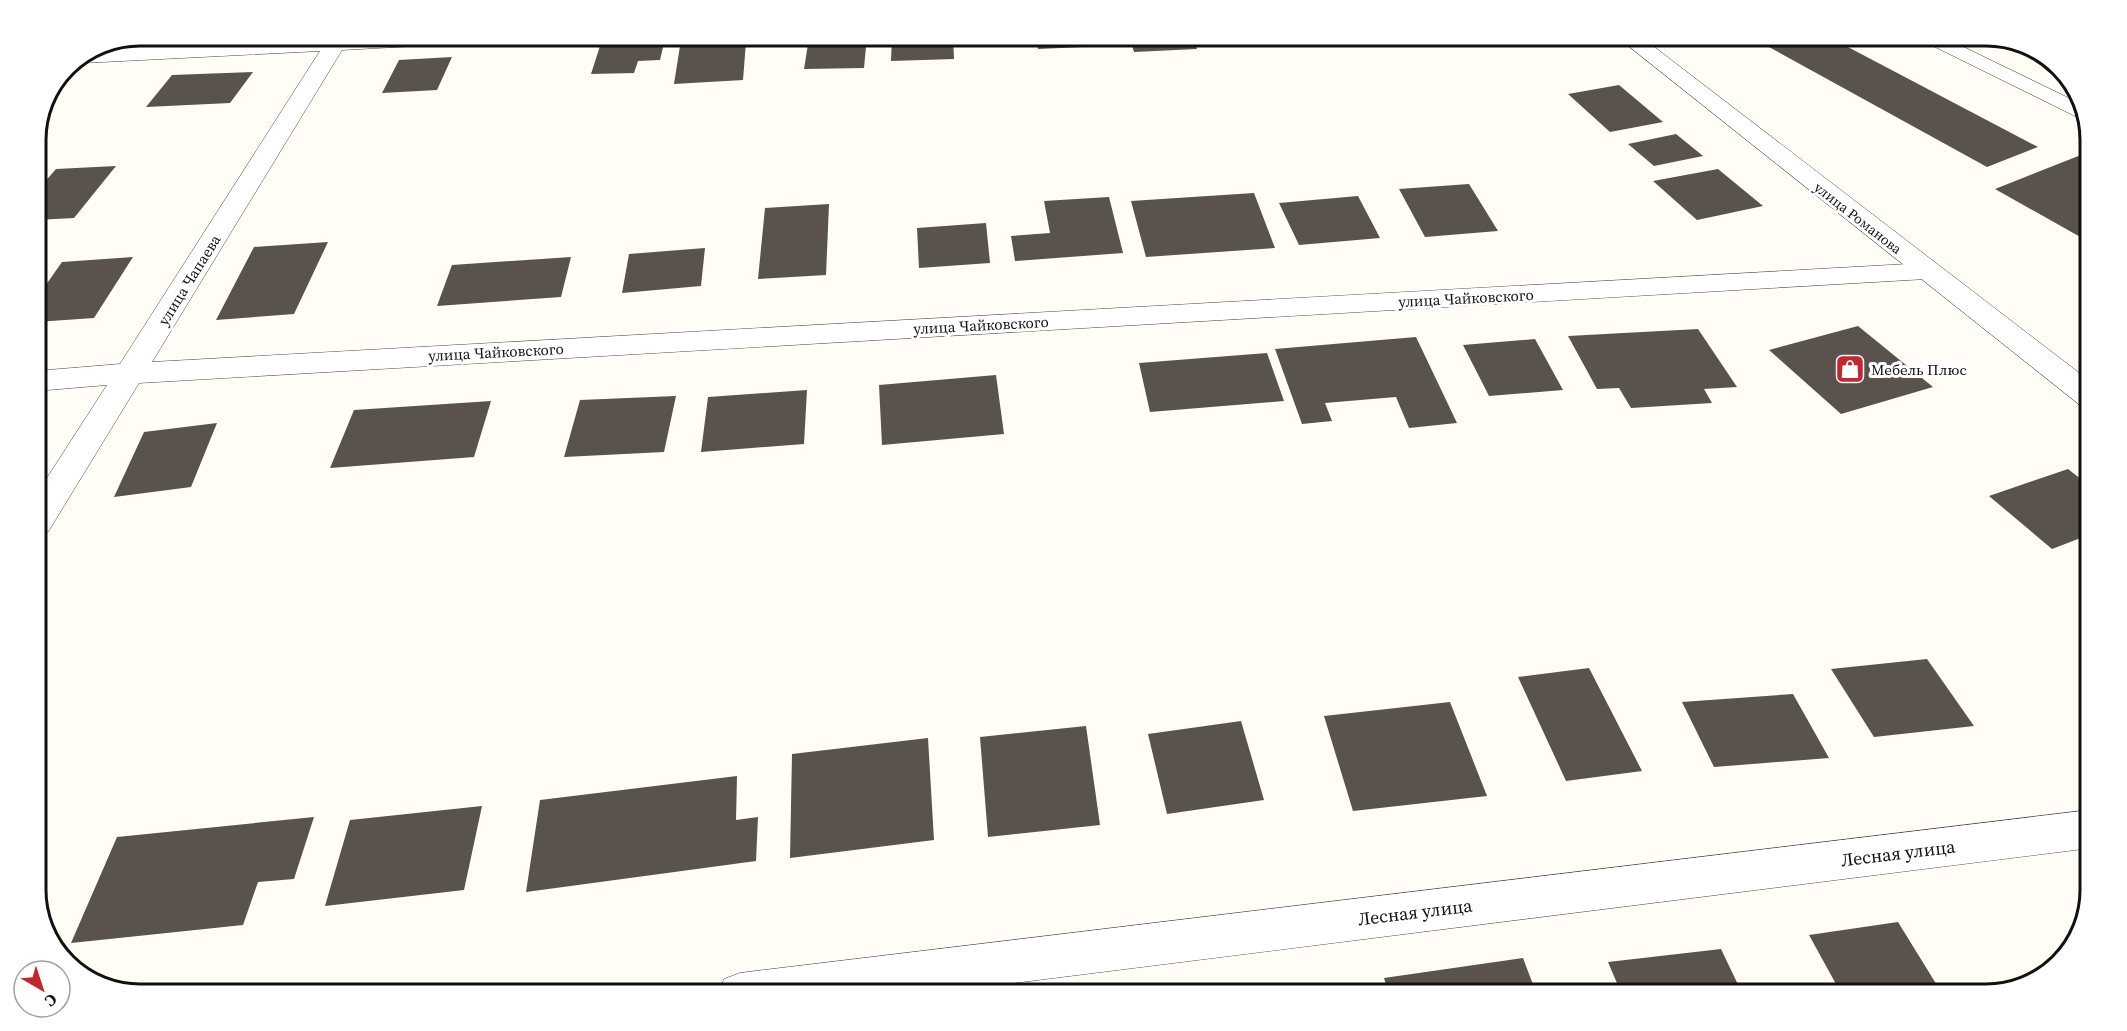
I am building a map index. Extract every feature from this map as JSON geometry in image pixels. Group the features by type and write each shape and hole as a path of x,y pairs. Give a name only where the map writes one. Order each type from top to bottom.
{"street":[{"path":"103,55 242,46"},
{"name":"улица Чапаева","path":"47,506 334,46"},
{"name":"улица Романова","path":"1640,46 2080,390"},
{"name":"улица Чайковского","path":"47,380 131,373 1926,271"},
{"name":"Лесная улица","path":"830,984 2080,830"}],"lane":[{"path":"1947,46 2075,109"}],"building":[{"path":"600,46 663,46 660,60 638,61 634,73 591,74"},
{"path":"680,46 746,46 743,80 674,84"},
{"path":"808,46 866,46 864,68 804,69"},
{"path":"892,46 953,46 954,59 891,61"},
{"path":"1037,46 1083,47 1038,49"},
{"path":"1132,46 1196,46 1197,49 1134,52"},
{"path":"1767,46 1846,46 2038,147 1987,167"},
{"path":"452,57 437,90 382,93 399,60"},
{"path":"253,72 230,103 146,107 172,75"},
{"path":"1619,85 1663,122 1610,132 1568,94"},
{"path":"1676,134 1703,156 1654,166 1628,144"},
{"path":"2080,155 2080,237 1995,189"},
{"path":"116,166 74,218 47,219 47,179 56,169"},
{"path":"1718,169 1763,206 1697,220 1653,181"},
{"path":"1469,184 1498,231 1425,237 1399,189"},
{"path":"1254,193 1275,248 1146,257 1131,201"},
{"path":"1358,196 1380,238 1299,245 1279,203"},
{"path":"1109,197 1123,253 1015,261 1011,236 1050,233 1044,201"},
{"path":"829,204 826,275 758,279 765,208"},
{"path":"986,223 990,263 919,268 917,228"},
{"path":"328,242 294,314 216,320 254,247"},
{"path":"705,248 701,286 622,293 629,254"},
{"path":"133,257 94,318 47,321 47,283 62,262"},
{"path":"571,257 561,297 437,306 452,265"},
{"name":"Мебель Плюс","path":"1858,326 1933,387 1841,414 1769,350"},
{"path":"1698,329 1737,387 1704,389 1712,403 1631,408 1619,388 1597,389 1568,336"},
{"path":"1416,337 1457,423 1409,428 1396,397 1325,403 1332,421 1302,424 1275,349"},
{"path":"1535,339 1563,390 1489,396 1463,345"},
{"path":"1267,353 1284,401 1150,412 1139,363"},
{"path":"996,375 1004,434 882,445 879,385"},
{"path":"807,390 804,444 701,452 708,397"},
{"path":"676,396 664,452 564,457 580,400"},
{"path":"491,401 474,457 330,468 354,410"},
{"path":"217,423 191,487 114,497 144,432"},
{"path":"2068,469 2080,478 2080,538 2052,549 1989,496"},
{"path":"1927,659 1974,726 1874,737 1831,669"},
{"path":"1589,668 1642,771 1566,781 1518,677"},
{"path":"1793,694 1829,758 1714,767 1682,702"},
{"path":"1450,702 1487,796 1353,811 1324,716"},
{"path":"1241,721 1264,800 1167,814 1148,734"},
{"path":"1086,726 1100,825 988,837 980,737"},
{"path":"928,738 934,840 790,858 792,754"},
{"path":"737,776 736,820 758,817 756,861 526,892 540,800"},
{"path":"482,806 464,890 325,906 350,820"},
{"path":"314,817 294,879 258,882 243,925 71,943 117,837"},
{"path":"1898,922 1936,984 1836,984 1809,935"},
{"path":"1721,949 1738,984 1617,984 1608,962"},
{"path":"1523,958 1533,984 1386,984 1384,978"}],"place":[{"name":"Мебель Плюс","path":"1850,369"}]}
